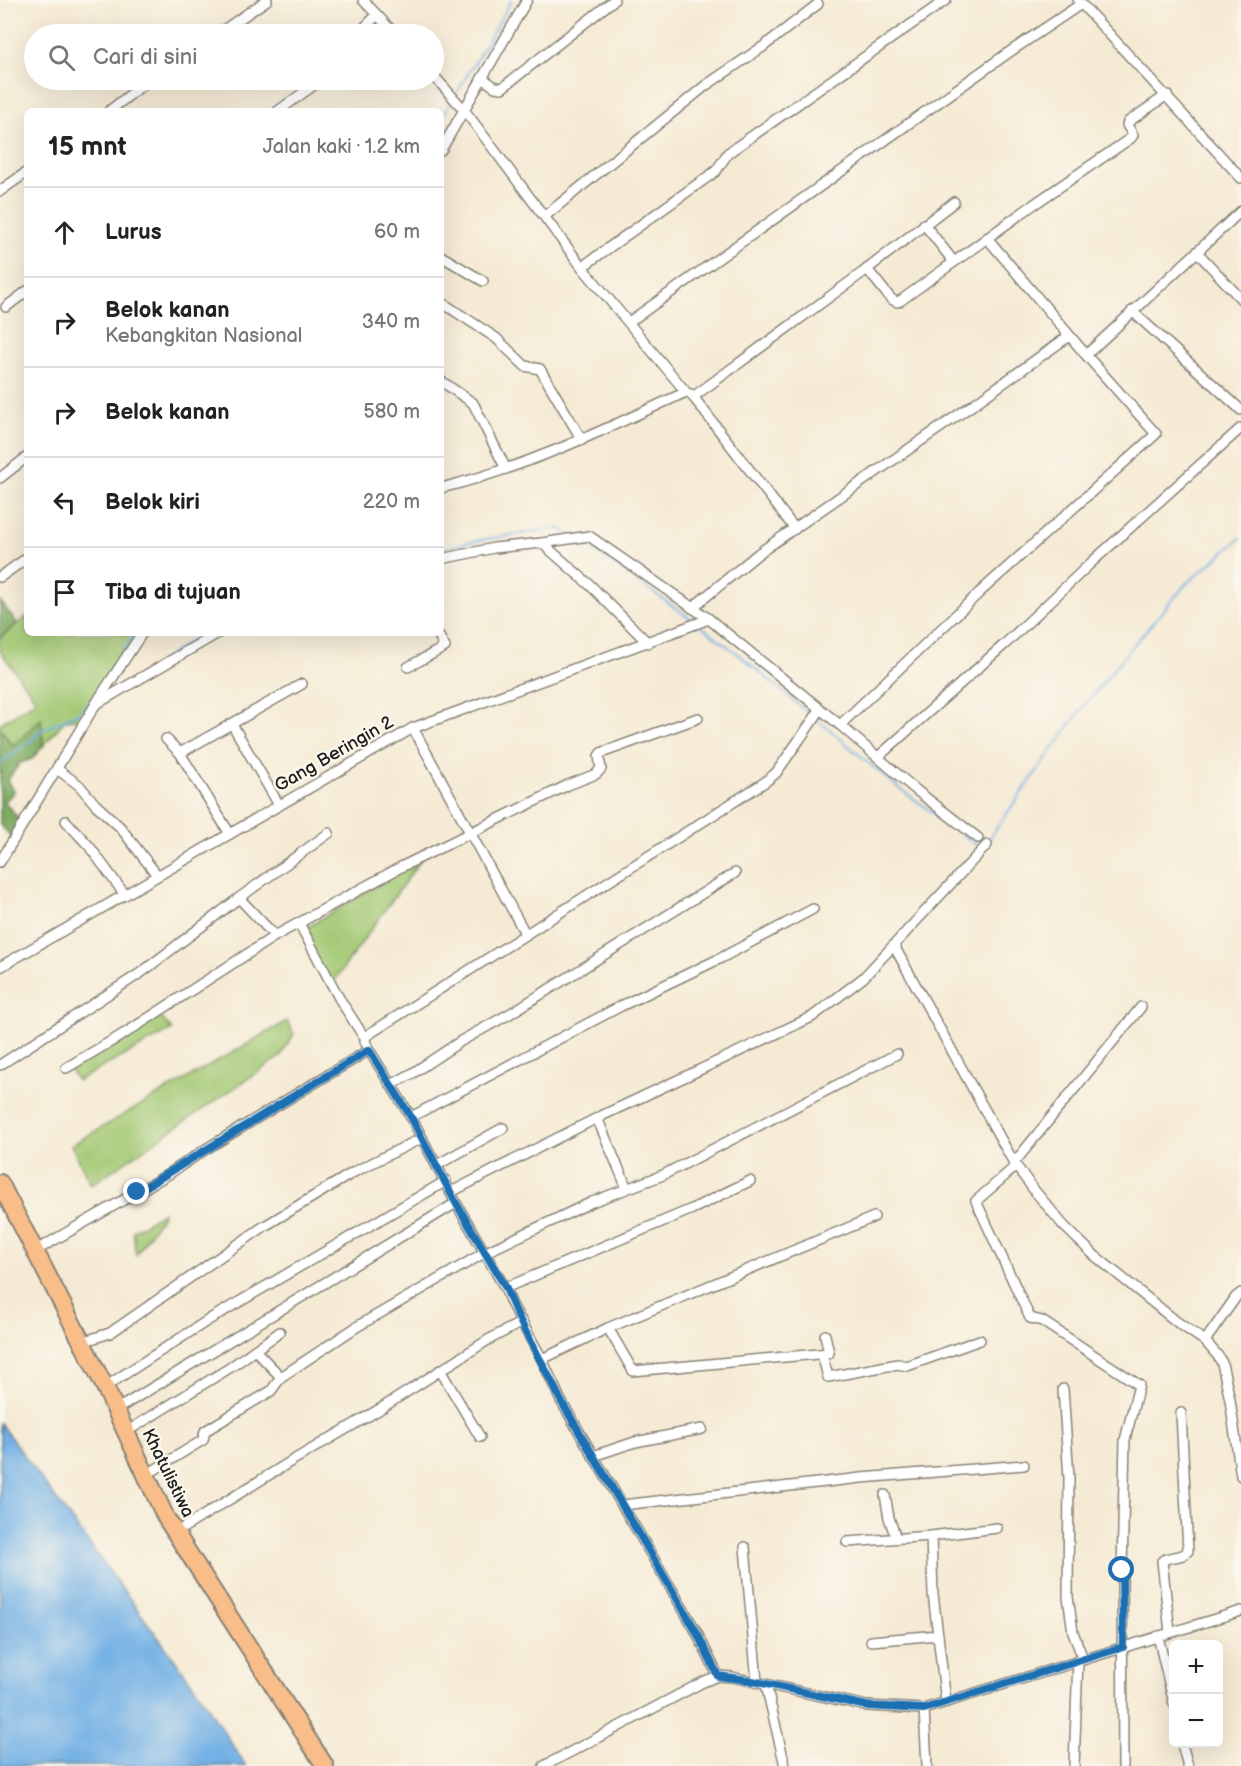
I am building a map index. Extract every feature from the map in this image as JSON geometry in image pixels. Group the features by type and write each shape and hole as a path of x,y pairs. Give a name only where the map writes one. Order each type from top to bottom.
{"highway":[{"name":"Khatulistiwa","path":"0,1183 115,1407 166,1518 325,1766"}],"street":[{"path":"232,24 267,0"},
{"path":"363,0 386,24"},
{"path":"444,145 527,0"},
{"path":"482,78 495,87 502,88 615,0"},
{"path":"582,267 716,171 728,153 946,0"},
{"path":"629,322 1080,2 1241,178"},
{"path":"545,216 705,87 764,46 818,3"},
{"path":"368,24 377,15"},
{"path":"444,88 465,111 582,267 689,394 795,528"},
{"path":"113,108 136,90"},
{"path":"282,108 307,90"},
{"path":"867,269 891,299 897,302 1131,138 1128,122 1167,95"},
{"path":"0,191 24,174"},
{"path":"444,487 507,469 689,394 867,269 954,202"},
{"path":"1086,355 1241,211"},
{"path":"924,224 954,262"},
{"path":"840,725 980,592 1155,434 987,238"},
{"path":"1197,252 1241,299"},
{"path":"444,258 483,281"},
{"path":"6,307 24,293"},
{"path":"444,304 496,338 525,366 540,369 582,440"},
{"path":"1132,311 1241,410"},
{"path":"692,608 759,553 1069,336"},
{"path":"444,383 473,403 507,469"},
{"path":"878,757 1241,428"},
{"path":"0,478 24,459"},
{"path":"444,559 494,548 590,536 692,608 701,623 819,712 840,725 916,790 978,838"},
{"path":"542,543 591,586 648,643"},
{"path":"0,577 24,560"},
{"name":"Gang Beringin 2","path":"0,967 413,728 701,623"},
{"path":"0,862 140,636"},
{"path":"98,701 213,636"},
{"path":"408,667 445,647 439,636"},
{"path":"180,753 302,684"},
{"path":"366,1036 765,782 776,773 819,712"},
{"path":"66,1068 127,1032 275,936 401,867 568,785 596,774 601,769 599,756 602,753 698,718"},
{"path":"232,724 279,805"},
{"path":"413,728 526,936"},
{"path":"166,739 180,753 230,834"},
{"path":"57,769 79,785 95,804 120,827 157,875"},
{"path":"66,821 89,846 124,895"},
{"path":"0,1065 132,979 329,833"},
{"path":"451,1191 597,1118 812,1017 863,978 987,845"},
{"path":"391,1085 414,1073 461,1041 511,1013 735,873"},
{"path":"239,898 275,936"},
{"path":"411,1117 621,1006 721,958 813,909"},
{"path":"299,923 339,998 362,1034 366,1036"},
{"path":"894,946 1015,1164 1064,1226 1094,1255 1176,1322 1205,1341 1222,1364 1230,1400 1241,1476"},
{"path":"1123,1766 1125,1440 1139,1385 1042,1321 1030,1318 976,1201 1015,1164 1141,1007"},
{"path":"366,1036 365,1041 369,1050 411,1117 456,1203 506,1288 511,1304 542,1359 560,1399 696,1631 718,1676"},
{"path":"35,1251 167,1175 369,1050"},
{"path":"146,1474 203,1440 205,1431 271,1391 281,1377 358,1326 484,1253 592,1202 674,1169 897,1054"},
{"path":"597,1118 627,1188"},
{"path":"437,1165 503,1128"},
{"path":"82,1342 110,1333 263,1227 344,1178 422,1138"},
{"path":"105,1387 210,1319 446,1181"},
{"path":"506,1288 692,1209 750,1181"},
{"path":"115,1407 124,1405 456,1203"},
{"path":"542,1359 608,1328 874,1217"},
{"path":"1205,1341 1241,1293"},
{"path":"175,1533 522,1322"},
{"path":"608,1328 633,1371 830,1353 825,1335"},
{"path":"126,1432 280,1332"},
{"path":"822,1353 828,1377 898,1364 907,1366 980,1340"},
{"path":"255,1350 281,1377"},
{"path":"440,1370 480,1437"},
{"path":"1063,1389 1069,1478 1068,1597 1073,1632 1081,1660 1074,1766"},
{"path":"1230,1400 1241,1399"},
{"path":"1170,1632 1162,1561 1185,1555 1188,1551 1181,1413"},
{"path":"593,1456 635,1442 702,1429"},
{"path":"622,1505 861,1478 1024,1465"},
{"path":"885,1495 889,1518 896,1538"},
{"path":"847,1542 931,1536 997,1528"},
{"path":"931,1536 933,1594 946,1702"},
{"path":"745,1546 743,1578 762,1683 785,1766"},
{"path":"544,1766 718,1676 762,1683 867,1706 924,1709 1241,1611"},
{"path":"871,1641 938,1635"},
{"path":"1158,1636 1171,1694"},
{"path":"924,1709 927,1766"},
{"path":"1183,1748 1188,1766"}],"green space":[{"path":"0,601 17,623 0,638"},
{"path":"24,618 24,636 141,636 84,724 76,719 65,720 43,746 41,719 13,746 0,728 0,724 36,700 0,651 0,638"},
{"path":"41,719 43,746 32,759 20,763 7,781 14,792 4,802 22,822 12,837 0,825 0,728 13,746"},
{"path":"422,858 330,987 301,931"},
{"path":"158,1014 172,1030 77,1081 69,1068"},
{"path":"287,1021 294,1034 280,1057 91,1185 71,1145"},
{"path":"164,1212 136,1255 133,1231"}],"water":[{"path":"0,1423 197,1690 246,1766 0,1766"}],"waterway":[{"path":"455,96 512,0"},
{"path":"444,114 452,100"},
{"path":"444,548 558,528 571,535"},
{"path":"986,843 1082,708 1136,642 1187,583 1241,538"},
{"path":"581,541 694,621"},
{"path":"701,626 813,717"},
{"path":"100,689 132,636"},
{"path":"160,662 198,636"},
{"path":"0,763 30,742 40,731 78,713 97,694"},
{"path":"818,720 891,782 978,846 981,845"}],"route":[{"path":"137,1192 369,1050 411,1117 482,1250 506,1288 511,1304 542,1359 560,1399 696,1631 718,1676 748,1680 867,1706 924,1709 1123,1647 1122,1570"}]}
